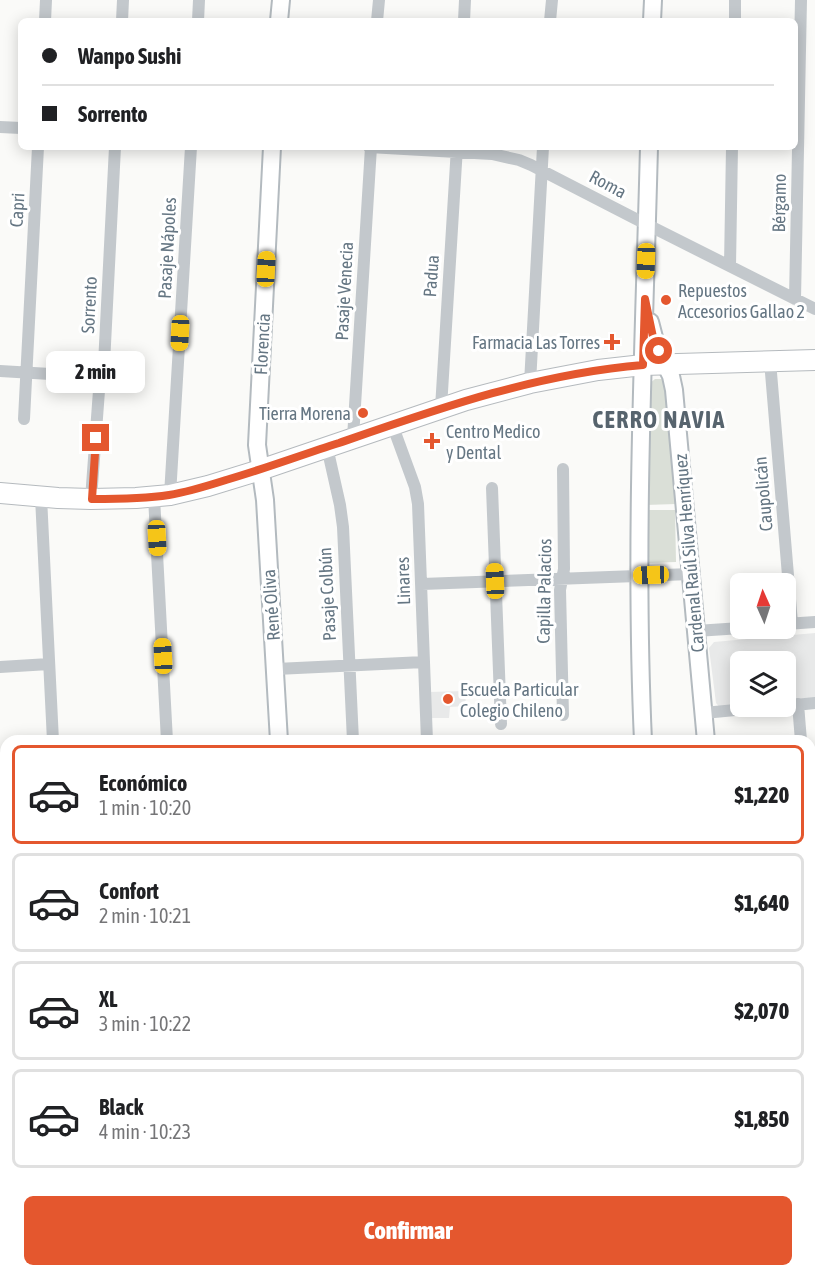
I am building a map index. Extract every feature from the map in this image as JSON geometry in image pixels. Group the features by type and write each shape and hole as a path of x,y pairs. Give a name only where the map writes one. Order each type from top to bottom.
{"main road":[{"path":"279,18 280,0"},
{"path":"652,18 653,0"},
{"name":"Florencia","path":"260,470 257,445 272,150"},
{"path":"643,735 639,576 649,150"},
{"name":"Cardenal Raúl Silva Henríquez","path":"645,299 653,337 671,375 674,390 706,735"},
{"path":"0,493 92,499 162,496 208,486 260,470 441,408 530,382 643,365 815,360"},
{"name":"René Oliva","path":"260,470 265,500 279,735"}],"street":[{"path":"45,18 46,0"},
{"path":"122,18 123,0"},
{"path":"198,18 199,0"},
{"path":"377,18 379,0"},
{"path":"464,18 465,0"},
{"path":"550,18 552,0"},
{"path":"735,0 735,18"},
{"name":"Bérgamo","path":"798,150 801,0"},
{"path":"0,127 18,128"},
{"name":"Capri","path":"24,419 38,150"},
{"name":"Sorrento","path":"92,499 100,377 104,364 115,150"},
{"name":"Pasaje Nápoles","path":"167,735 162,496 191,150"},
{"name":"Pasaje Venecia","path":"353,438 370,150"},
{"name":"Padua","path":"441,408 457,150"},
{"name":"Roma","path":"464,150 507,157 542,170 815,309"},
{"path":"530,382 543,150"},
{"path":"730,266 732,150"},
{"name":"Bérgamo","path":"795,299 798,150"},
{"name":"Caupolicán","path":"770,361 785,573"},
{"path":"0,371 100,377"},
{"name":"Linares","path":"392,424 417,495 419,512 427,735"},
{"name":"Pasaje Colbún","path":"327,447 342,516 352,735"},
{"name":"Capilla Palacios","path":"563,469 564,569 560,590 563,715"},
{"path":"492,488 501,724"},
{"path":"41,497 53,735"},
{"path":"422,584 691,574"},
{"path":"796,623 815,622"},
{"path":"696,632 730,629"},
{"path":"276,669 424,662"},
{"path":"0,667 49,664"},
{"path":"796,705 815,703"},
{"path":"704,713 730,710"},
{"path":"795,717 800,735"}],"shaded area":[{"path":"655,379 663,379 667,390 676,504 645,505 648,385"},
{"path":"646,510 675,510 676,562 647,563"},
{"path":"815,633 815,699 796,700 796,651 730,651 730,707 720,708 716,703 709,648 714,642 796,639 796,635"},
{"name":"Escuela Particular Colegio Chileno","path":"465,691 466,706 450,707 449,718 431,718 429,692"}],"place":[{"name":"Repuestos Accesorios Gallao 2","path":"666,300"},
{"name":"Farmacia Las Torres","path":"612,342"},
{"name":"Tierra Morena","path":"363,413"},
{"name":"Centro Medico y Dental","path":"432,441"},
{"name":"Escuela Particular Colegio Chileno","path":"448,699"}],"district":[{"name":"CERRO NAVIA","path":"659,419"}],"route":[{"path":"96,438 92,499 170,495 260,470 392,424 530,382 643,365 645,299 653,337 659,351"}]}
